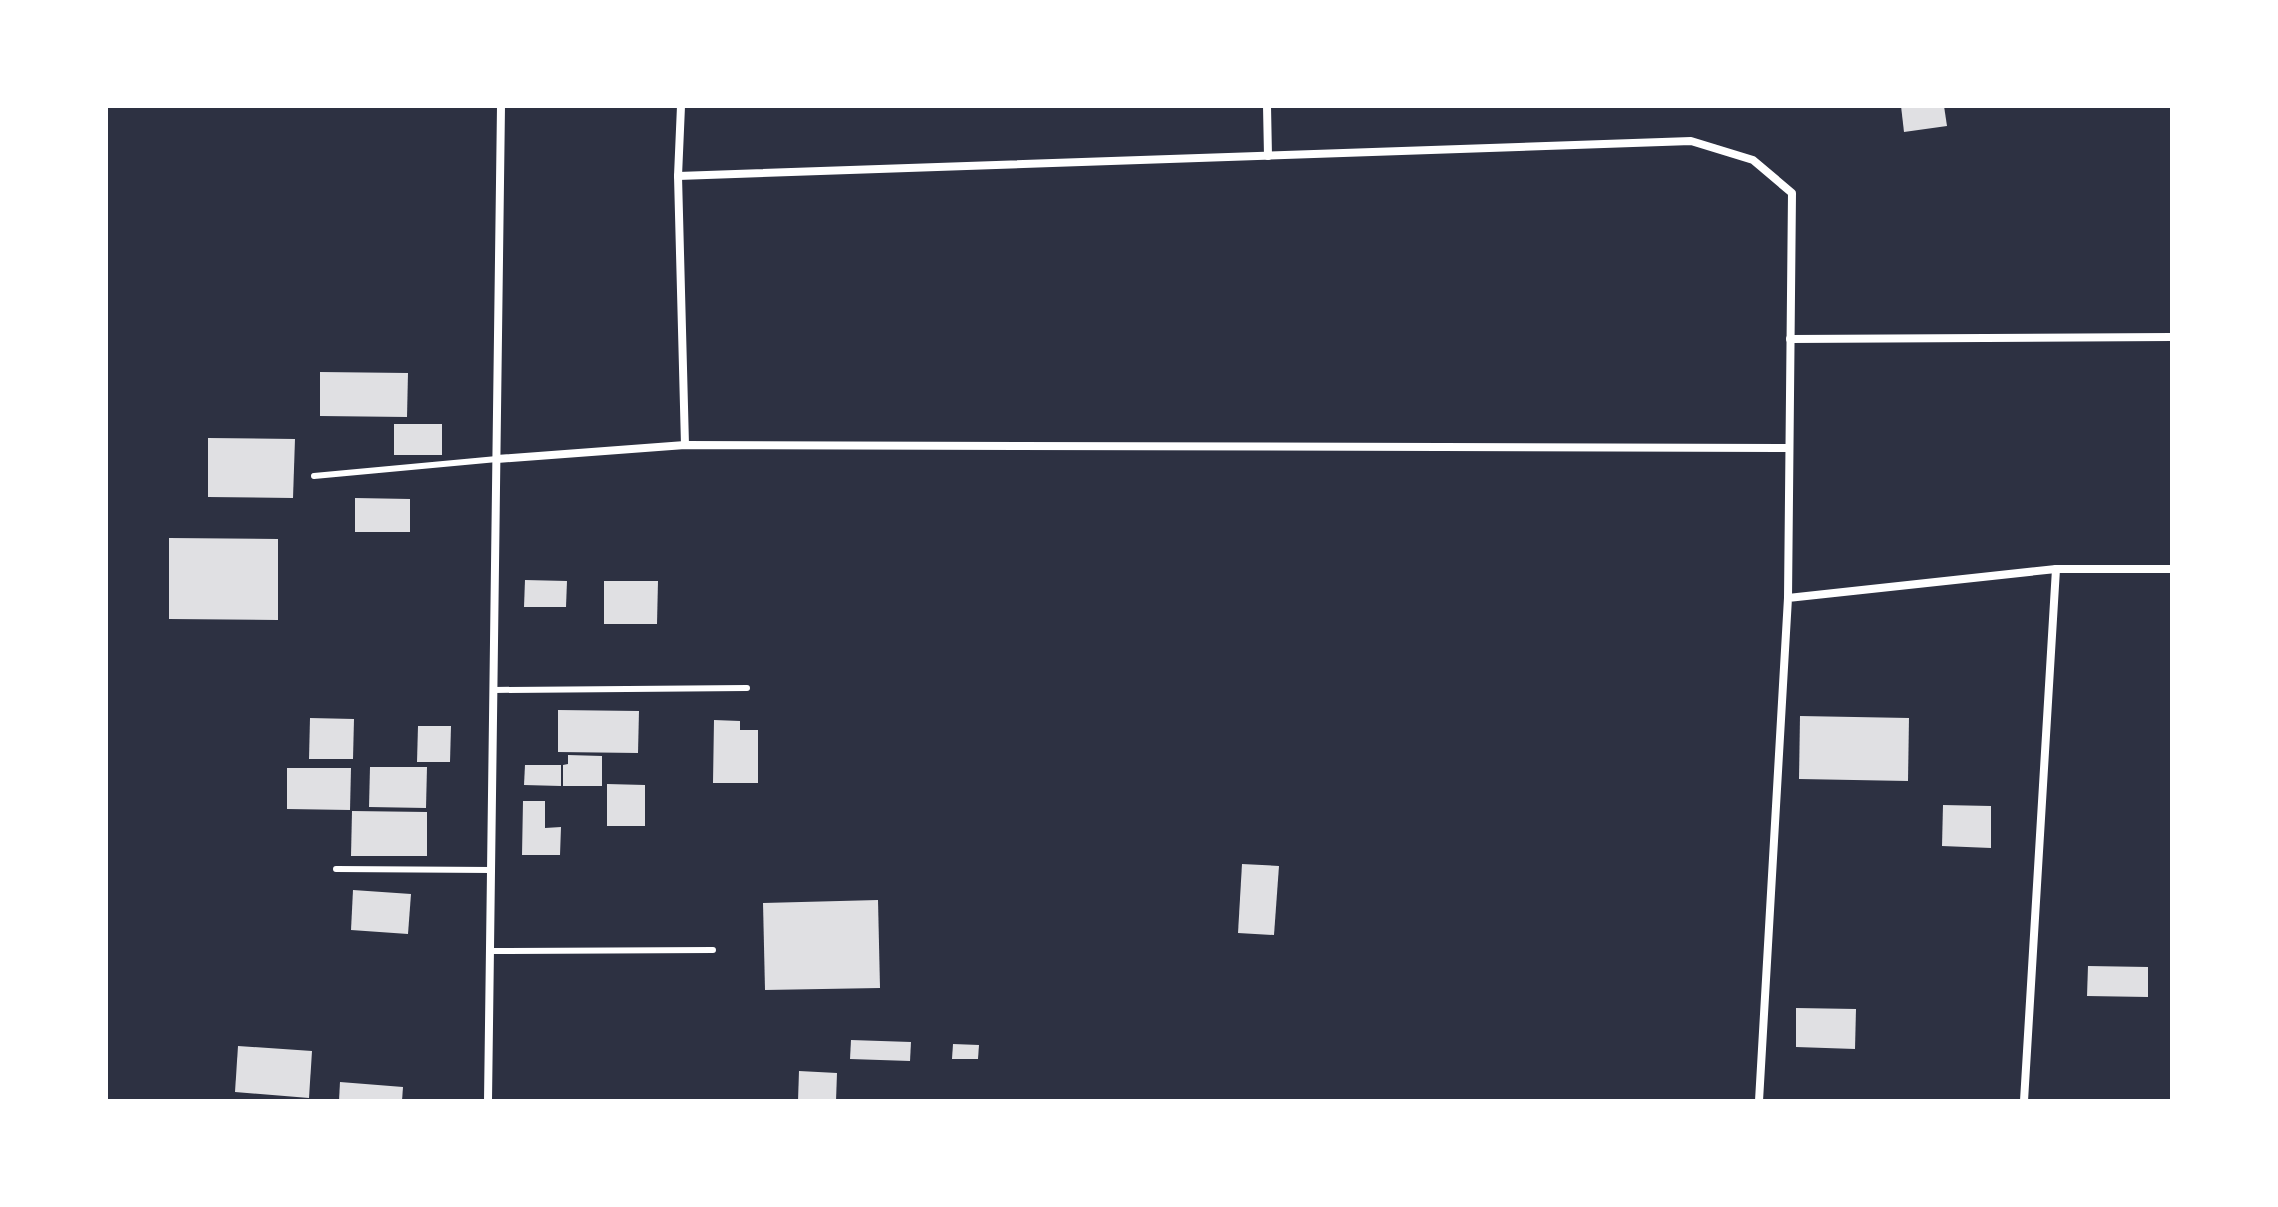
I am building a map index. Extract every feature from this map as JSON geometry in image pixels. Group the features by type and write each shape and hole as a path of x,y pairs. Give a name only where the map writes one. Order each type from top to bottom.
{"street":[{"path":"488,1101 501,106"},
{"path":"681,106 678,176 685,445"},
{"path":"1267,106 1268,156"},
{"path":"678,176 1691,141 1753,160 1792,193 1788,598 1759,1101"},
{"path":"1790,339 2172,337"},
{"path":"497,459 685,445 1789,448"},
{"path":"1788,598 2056,569 2172,569"},
{"path":"2024,1101 2056,569"}],"lane":[{"path":"314,476 497,459"},
{"path":"494,690 747,688"},
{"path":"336,869 492,870"},
{"path":"490,951 713,950"}],"building":[{"path":"1901,106 1944,106 1947,126 1904,132"},
{"path":"320,372 408,373 407,417 320,416"},
{"path":"394,424 442,424 442,455 394,455"},
{"path":"208,438 295,439 293,498 208,497"},
{"path":"355,498 410,499 410,532 355,532"},
{"path":"169,538 278,539 278,620 169,619"},
{"path":"525,580 567,581 566,607 524,607"},
{"path":"604,581 658,581 657,624 604,624"},
{"path":"558,710 639,711 638,753 558,752"},
{"path":"1800,716 1909,718 1908,781 1799,779"},
{"path":"310,718 354,719 353,759 309,759"},
{"path":"714,720 740,721 740,730 758,730 758,783 713,783"},
{"path":"418,726 451,726 450,762 417,762"},
{"path":"568,755 602,756 602,786 563,786 563,765 568,764"},
{"path":"525,765 561,765 561,786 524,785"},
{"path":"370,767 427,767 426,808 369,807"},
{"path":"287,768 351,768 350,810 287,809"},
{"path":"607,784 645,785 645,826 607,826"},
{"path":"523,801 545,801 545,828 561,827 560,855 522,855"},
{"path":"1943,805 1991,806 1991,848 1942,846"},
{"path":"352,811 427,812 427,856 351,856"},
{"path":"1242,864 1279,866 1274,935 1238,933"},
{"path":"353,890 411,894 408,934 351,930"},
{"path":"878,900 880,988 765,990 763,903"},
{"path":"2088,966 2148,967 2148,997 2087,996"},
{"path":"1796,1008 1856,1009 1855,1049 1796,1047"},
{"path":"851,1040 911,1042 910,1061 850,1059"},
{"path":"953,1044 979,1045 978,1059 952,1059"},
{"path":"238,1046 312,1051 309,1098 235,1092"},
{"path":"799,1071 837,1073 836,1101 798,1101"},
{"path":"340,1082 403,1087 402,1101 339,1101"}]}
